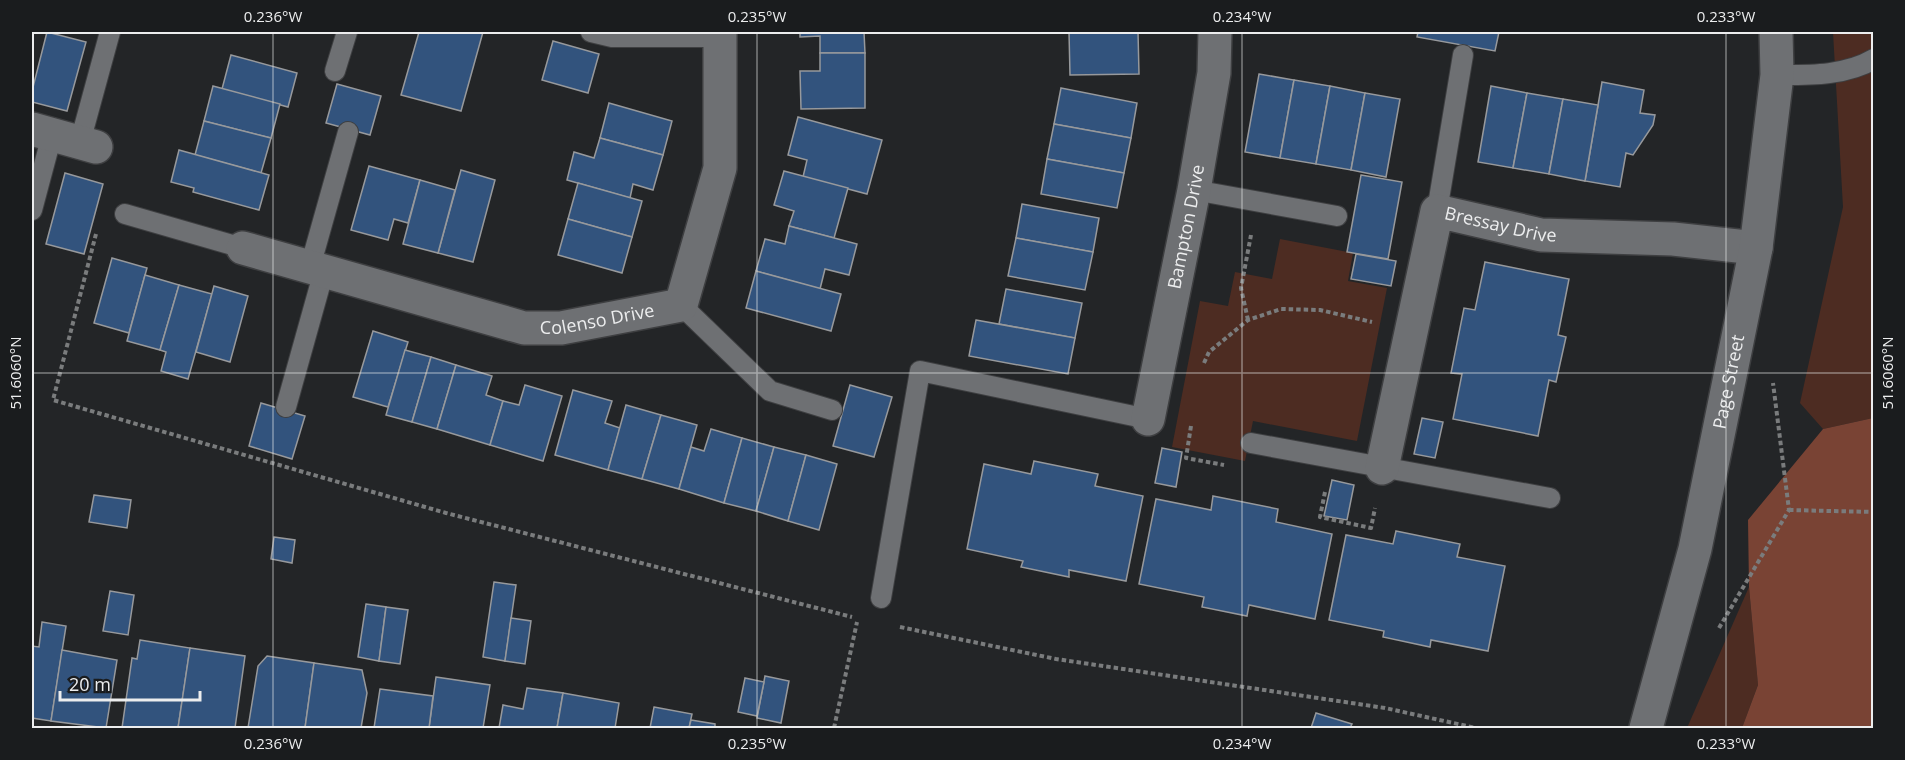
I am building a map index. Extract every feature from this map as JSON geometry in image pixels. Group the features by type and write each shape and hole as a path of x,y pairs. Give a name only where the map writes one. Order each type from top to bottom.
{"street":[{"name":"Bampton Drive","path":"1148,419 1194,190 1214,73 1215,32"},
{"name":"Page Street","path":"1646,729 1695,549 1756,248 1777,75 1776,32"},
{"path":"681,305 720,168 720,34"},
{"name":"Bressay Drive","path":"1382,468 1437,211 1541,235 1673,239 1756,248"},
{"name":"Colenso Drive","path":"243,248 524,328 561,328 681,305"}],"lane":[{"path":"32,210 110,32"},
{"path":"334,71 347,32"},
{"path":"591,32 612,37 720,34"},
{"path":"1437,211 1463,55"},
{"path":"1777,75 1830,74 1868,63 1874,59"},
{"path":"286,407 348,132"},
{"path":"1194,190 1337,216"},
{"path":"125,214 243,248"},
{"path":"681,305 770,391 832,410"},
{"path":"880,598 920,371 1148,419"},
{"path":"1251,443 1550,498"}],"path":[{"path":"1248,320 1242,288 1257,201"},
{"path":"97,232 52,400 446,513 857,619 834,729"},
{"path":"1200,371 1209,352 1248,320 1281,309 1320,310 1387,326 1391,303 1416,310"},
{"path":"1191,426 1186,458 1233,467"},
{"path":"1326,484 1320,517 1371,528 1382,468"},
{"path":"1718,629 1790,510 1874,512"},
{"path":"892,626 1056,659 1385,708 1476,729"}],"shaded area":[{"path":"1833,32 1873,32 1873,418 1823,429 1800,403 1843,207"},
{"path":"1280,239 1353,253 1348,281 1387,288 1357,441 1253,421 1245,461 1172,447 1200,301 1228,306 1235,272 1272,279"},
{"path":"1873,418 1873,728 1742,728 1758,685 1749,587 1748,520 1823,429"},
{"path":"1749,587 1758,685 1742,728 1687,728"}],"building":[{"path":"47,32 86,42 67,111 32,102 32,91"},
{"path":"419,32 483,32 461,111 401,95"},
{"path":"800,32 864,32 865,53 820,53 820,36 800,37"},
{"path":"1069,32 1138,32 1139,74 1070,75"},
{"path":"1418,32 1499,32 1495,51 1417,37"},
{"path":"553,41 599,54 588,93 542,80"},
{"path":"820,53 865,53 865,108 801,109 800,71 820,71"},
{"path":"231,55 297,73 288,107 222,89"},
{"path":"1259,74 1294,80 1280,158 1245,152"},
{"path":"1294,80 1330,86 1316,164 1280,158"},
{"path":"1602,82 1644,90 1640,113 1655,115 1653,125 1633,155 1626,153 1620,187 1585,181"},
{"path":"337,84 381,96 370,135 326,123"},
{"path":"213,86 280,104 271,138 204,121"},
{"path":"1330,86 1365,93 1351,170 1316,164"},
{"path":"1491,86 1527,93 1513,168 1478,162"},
{"path":"1061,88 1137,103 1131,138 1054,124"},
{"path":"1365,93 1400,99 1386,177 1351,170"},
{"path":"1527,93 1563,99 1549,174 1513,168"},
{"path":"1563,99 1598,105 1585,181 1549,174"},
{"path":"609,103 672,121 663,155 600,138"},
{"path":"798,117 882,140 867,194 803,177 807,160 788,155"},
{"path":"204,121 271,138 261,173 195,155"},
{"path":"1054,124 1131,138 1124,173 1047,159"},
{"path":"600,138 663,155 653,190 633,184 630,198 567,180 574,152 594,158"},
{"path":"179,150 269,175 259,210 193,192 194,188 171,182"},
{"path":"1047,159 1124,173 1117,208 1041,194"},
{"path":"369,166 420,180 408,223 394,219 388,240 351,230"},
{"path":"461,170 495,180 473,262 438,253"},
{"path":"784,171 848,188 834,238 789,226 794,211 774,205"},
{"path":"65,173 103,184 84,254 46,244"},
{"path":"1361,175 1402,182 1388,259 1347,252"},
{"path":"420,180 455,190 438,253 403,244"},
{"path":"578,183 642,201 632,237 568,219"},
{"path":"1022,204 1099,218 1093,252 1016,238"},
{"path":"568,219 632,237 622,273 558,255"},
{"path":"789,226 857,244 849,275 825,269 820,289 756,271 765,239 785,244"},
{"path":"1016,238 1093,252 1085,290 1008,276"},
{"path":"1356,254 1396,261 1391,286 1351,279"},
{"path":"112,258 147,268 129,333 94,323"},
{"path":"1485,262 1569,279 1558,335 1566,337 1556,382 1549,380 1538,436 1453,419 1462,374 1451,373 1464,308 1475,310"},
{"path":"756,271 841,294 831,331 746,308"},
{"path":"145,275 179,285 160,350 127,341"},
{"path":"179,285 212,294 188,379 161,371 166,352 160,350"},
{"path":"214,286 248,296 230,362 196,352"},
{"path":"1006,289 1082,303 1075,338 999,324"},
{"path":"976,320 1075,338 1068,374 969,356"},
{"path":"373,331 408,342 388,407 353,397"},
{"path":"405,350 431,357 412,422 386,415"},
{"path":"431,357 456,365 437,429 412,422"},
{"path":"456,365 492,376 486,395 503,401 490,445 437,429"},
{"path":"525,385 562,396 543,461 490,445 503,401 519,405"},
{"path":"850,385 892,397 874,457 833,446"},
{"path":"573,390 612,401 605,423 620,428 608,470 555,455"},
{"path":"261,403 305,416 292,459 249,446"},
{"path":"626,405 661,415 642,479 608,470"},
{"path":"661,415 697,425 679,489 642,479"},
{"path":"1422,418 1443,422 1435,458 1414,454"},
{"path":"711,429 742,438 724,503 679,489 691,447 704,451"},
{"path":"742,438 774,447 756,511 724,503"},
{"path":"774,447 806,455 788,521 756,511"},
{"path":"1162,448 1182,452 1176,487 1155,483"},
{"path":"806,455 837,464 819,530 788,521"},
{"path":"1034,461 1098,474 1095,486 1143,496 1126,581 1069,570 1069,577 1021,567 1023,561 967,549 984,464 1031,474"},
{"path":"1332,480 1354,485 1347,520 1324,516"},
{"path":"94,495 131,500 127,528 89,522"},
{"path":"1213,496 1278,509 1276,522 1332,534 1315,619 1249,605 1247,616 1202,607 1204,597 1139,584 1156,499 1211,510"},
{"path":"1396,531 1460,544 1457,557 1505,566 1488,651 1431,640 1430,647 1383,637 1384,631 1329,620 1346,535 1393,544"},
{"path":"274,537 295,540 292,563 271,559"},
{"path":"494,582 516,585 505,661 483,657"},
{"path":"110,591 134,595 128,635 103,631"},
{"path":"366,604 386,607 379,661 358,657"},
{"path":"386,607 408,610 400,664 379,661"},
{"path":"511,618 531,621 525,664 505,661"},
{"path":"42,622 66,626 51,721 32,718 32,646 39,647"},
{"path":"140,640 190,648 178,728 122,728 132,658 137,659"},
{"path":"190,648 245,656 235,728 178,728"},
{"path":"62,650 117,660 106,728 51,721"},
{"path":"267,656 314,663 305,728 248,728 258,666"},
{"path":"314,663 362,670 367,693 361,728 305,728"},
{"path":"765,676 789,681 781,723 757,718"},
{"path":"436,677 490,685 483,728 429,728"},
{"path":"745,678 764,682 757,716 738,712"},
{"path":"527,688 563,693 557,728 499,728 503,705 523,709"},
{"path":"380,689 433,696 429,728 374,728"},
{"path":"563,693 619,703 615,728 557,728"},
{"path":"654,707 692,714 689,728 650,728"},
{"path":"1316,713 1352,724 1350,728 1311,728"},
{"path":"691,720 715,724 715,728 689,728"}]}
